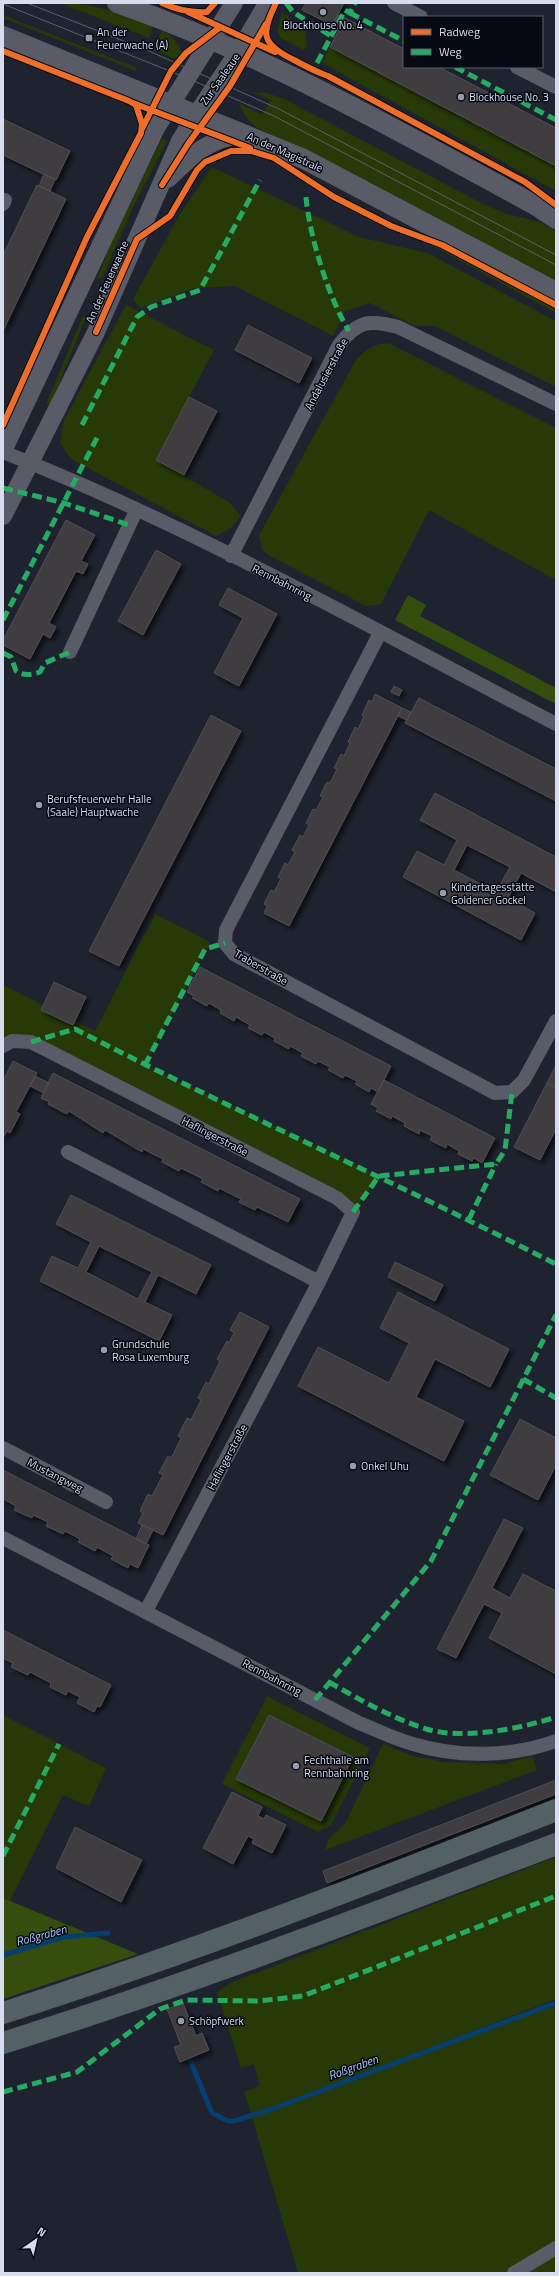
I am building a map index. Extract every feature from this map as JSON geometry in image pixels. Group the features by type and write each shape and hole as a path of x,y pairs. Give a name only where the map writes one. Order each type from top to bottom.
{"highway":[{"path":"3,2013 109,1978 333,1897 556,1810"},
{"path":"3,2043 130,2002 355,1921 556,1844"}],"main road":[{"path":"117,3 212,39 285,72 535,205 556,219"},
{"name":"An der Magistrale","path":"3,36 246,134 304,159 556,292"}],"street":[{"path":"170,104 234,3"},
{"name":"Zur Saaleaue","path":"196,114 240,51 267,3"},
{"path":"394,3 419,16"},
{"path":"519,68 556,87"},
{"name":"An der Feuerwache","path":"3,452 106,230 156,128 170,104"},
{"name":"An der Feuerwache","path":"3,516 96,332 162,185 175,152 196,114"},
{"path":"162,185 198,150 223,138 246,134"},
{"name":"Andalusierstraße","path":"232,556 338,345 349,331 360,324 373,322 398,327 556,404"},
{"name":"Rennbahnring","path":"3,452 31,463 232,556 556,724"},
{"path":"70,652 136,511"},
{"name":"Traberstraße","path":"380,633 226,930 225,943 234,954 495,1093 512,1092 524,1080 556,1021"},
{"name":"Haflingerstraße","path":"3,1046 12,1041 31,1042 337,1198 353,1212 319,1282 146,1611"},
{"path":"68,1152 319,1282"},
{"name":"Mustangweg","path":"3,1448 106,1502"},
{"name":"Rennbahnring","path":"3,1538 359,1723 415,1745 458,1752 500,1753 540,1747 556,1741"},
{"path":"514,2273 556,2248"}],"green space":[{"path":"60,3 72,3 96,7 154,25 149,38"},
{"path":"282,12 305,29 307,46 304,50 281,38 277,31"},
{"path":"3,15 137,68 136,71 3,18"},
{"path":"162,30 175,40 183,53 176,59 154,50"},
{"path":"330,47 556,166 556,191 322,63"},
{"path":"252,92 268,93 286,100 483,204 504,213 539,222 556,231 556,281 333,164 257,128 248,120 238,103 262,115 270,100"},
{"path":"162,138 167,141 133,207 102,279 97,278 116,232"},
{"path":"212,167 359,237 427,253 556,321 556,387 435,326 415,326 370,303 345,311 333,336 235,286 194,288 141,308 133,299 180,214"},
{"path":"429,244 440,247 556,307 556,313"},
{"path":"126,305 214,350 156,460 229,502 241,516 231,528 216,536 71,459 60,443 63,422"},
{"path":"83,316 86,317 50,406 46,404"},
{"path":"388,343 556,428 556,580 429,510 381,604 366,606 268,555 262,549 259,535 356,360 370,348"},
{"path":"408,595 426,605 420,616 556,688 556,704 395,620"},
{"path":"155,914 210,942 145,1065 379,1176 353,1212 31,1042 3,1046 3,985 95,1031"},
{"name":"Fechthalle am Rennbahnring","path":"267,1696 370,1748 331,1825 318,1832 222,1784"},
{"path":"3,1715 106,1768 89,1806 63,1795 10,1901 3,1898"},
{"path":"383,1744 410,1755 442,1762 504,1764 532,1756 537,1770 325,1850 329,1838 345,1824"},
{"path":"556,1857 556,1999 272,2109 251,2113 244,2092 260,2086 254,2064 241,2068 217,1992 230,1983"},
{"path":"3,1898 10,1901 138,1954 3,1999"},
{"path":"556,2002 556,2248 514,2273 298,2273 252,2117"},
{"path":"556,2249 556,2273 516,2273"}],"building":[{"name":"Blockhouse No. 4","path":"306,3 344,3 332,25 302,10"},
{"path":"338,15 345,18 339,29 332,25"},
{"name":"Blockhouse No. 3","path":"345,18 403,48 403,68 441,68 556,128 556,166 330,47"},
{"path":"3,119 70,151 56,180 3,155"},
{"path":"44,174 55,179 50,191 39,186"},
{"path":"37,185 66,199 3,331 3,255"},
{"path":"248,325 312,358 299,383 235,350"},
{"path":"189,397 217,411 184,475 156,460"},
{"path":"66,520 95,535 81,561 88,564 83,574 76,571 49,623 56,627 50,638 43,634 30,659 3,645 3,640"},
{"path":"156,550 181,564 143,635 118,621"},
{"path":"228,588 277,614 239,686 214,673 243,618 219,605"},
{"path":"394,686 402,690 399,696 391,692"},
{"path":"375,694 402,708 289,926 264,913 267,906 264,904 271,890 274,892 281,879 278,877 285,863 288,865 295,852 292,850 300,835 303,837 309,825 306,823 313,809 316,810 323,797 320,796 327,782 330,783 337,769 334,768 341,754 344,756 350,743 348,742 355,727 358,729 364,716 362,715 369,700 372,702"},
{"path":"419,698 556,769 556,801 405,723"},
{"path":"402,708 411,712 407,720 398,716"},
{"path":"211,715 241,731 119,966 89,951"},
{"path":"435,793 556,857 556,892 521,873 508,898 535,913 521,940 403,877 417,851 444,865 457,840 420,820","holes":["467,845 510,867 496,892 454,870"]},
{"path":"200,967 391,1066 378,1092 371,1088 369,1092 355,1084 357,1081 345,1075 343,1078 328,1070 330,1067 318,1061 316,1064 301,1056 303,1053 290,1046 289,1049 274,1041 275,1038 264,1032 262,1035 248,1028 250,1025 236,1017 234,1021 220,1013 221,1010 209,1003 207,1006 192,998 194,996 187,992"},
{"path":"54,982 86,997 73,1025 41,1010"},
{"path":"13,1061 37,1073 16,1112 20,1114 10,1133 7,1131 3,1138 3,1081"},
{"path":"556,1065 556,1088 547,1083"},
{"path":"53,1073 300,1199 288,1222 257,1207 255,1210 239,1202 241,1199 219,1188 218,1191 201,1182 203,1179 181,1168 179,1171 162,1162 163,1159 143,1149 142,1152 105,1130 103,1133 69,1111 67,1114 48,1104 49,1102 41,1098"},
{"path":"35,1076 49,1083 44,1093 30,1086"},
{"path":"384,1080 495,1138 482,1163 474,1158 472,1161 458,1154 459,1151 447,1144 446,1148 430,1140 432,1136 420,1130 419,1134 404,1126 405,1123 392,1116 391,1119 376,1111 378,1108 371,1104"},
{"path":"547,1083 556,1088 556,1129 540,1160 514,1147"},
{"path":"71,1195 211,1265 196,1294 158,1275 145,1302 172,1315 159,1341 40,1281 52,1256 78,1268 91,1242 56,1224","holes":["99,1246 152,1272 138,1299 86,1272"]},
{"path":"395,1262 443,1285 435,1301 388,1277"},
{"path":"398,1292 509,1349 490,1387 435,1359 416,1397 464,1421 444,1461 298,1386 318,1347 389,1383 409,1343 380,1328"},
{"path":"240,1312 269,1327 163,1535 138,1523 143,1513 140,1511 148,1494 152,1496 163,1475 159,1473 168,1456 171,1458 174,1453 181,1438 178,1436 187,1418 191,1420 201,1400 198,1398 206,1382 209,1384 220,1361 217,1359 227,1341 229,1343 234,1333 230,1330"},
{"path":"520,1419 556,1438 556,1465 538,1500 490,1475"},
{"path":"3,1470 149,1545 138,1568 130,1564 128,1568 111,1559 113,1556 97,1547 95,1551 78,1542 80,1539 65,1531 63,1534 46,1526 48,1522 33,1515 32,1518 14,1510 16,1506 3,1499"},
{"path":"504,1519 523,1528 492,1588 510,1598 523,1574 556,1591 556,1674 489,1638 502,1613 484,1604 456,1658 437,1649"},
{"path":"142,1525 153,1530 146,1544 136,1539"},
{"path":"3,1630 111,1685 100,1707 97,1706 94,1712 77,1703 80,1697 68,1691 66,1695 50,1687 51,1683 30,1672 28,1675 11,1667 13,1663 3,1658"},
{"path":"269,1715 353,1757 321,1821 236,1779"},
{"path":"556,1780 556,1794 327,1883 323,1871"},
{"path":"232,1792 262,1807 258,1816 264,1819 266,1815 286,1825 272,1853 252,1843 254,1839 248,1836 233,1864 203,1848"},
{"path":"75,1827 142,1860 121,1902 56,1868"},
{"name":"Schöpfwerk","path":"183,2003 196,2036 202,2033 209,2050 180,2062 174,2047 181,2045 167,2009"}],"waterway":[{"name":"Roßgraben","path":"3,1955 64,1937 108,1933"},
{"name":"Roßgraben","path":"189,2058 212,2113 228,2121 234,2121 272,2109 556,2003"}],"tram line":[{"path":"27,3 149,51 279,109 556,255"},
{"path":"3,4 187,78 274,116 556,265"}],"marked path":[{"path":"286,3 293,12 331,36"},
{"path":"317,63 345,10 350,13 355,3"},
{"path":"350,13 403,40"},
{"path":"457,68 556,120"},
{"path":"82,425 137,317 151,307 200,290 260,180"},
{"path":"306,197 311,229 327,285 349,331"},
{"path":"3,620 99,434"},
{"path":"3,488 64,503 129,525"},
{"path":"3,653 11,657 16,671 22,674 34,674 40,672 45,663 70,652"},
{"path":"145,1065 205,949 225,943"},
{"path":"31,1042 75,1029 195,1089 556,1264"},
{"path":"353,1212 379,1176 496,1164 505,1150 512,1092"},
{"path":"469,1219 496,1164"},
{"path":"315,1700 431,1561 556,1315"},
{"path":"523,1379 556,1398"},
{"path":"329,1682 364,1702 413,1725 441,1732 491,1732 556,1717"},
{"path":"3,1856 59,1744"},
{"path":"3,2092 77,2072 160,2009 186,2000 259,2001 303,1996 556,1896"}],"cycle path":[{"path":"162,3 173,8 195,12 207,12 215,3"},
{"path":"276,3 266,31 267,38 275,49 525,182 556,205"},
{"path":"188,12 275,52"},
{"path":"162,185 188,144 230,86 266,24"},
{"path":"142,129 171,71 186,53 219,28"},
{"path":"3,51 129,101 136,105 142,124 141,133 87,237 3,425"},
{"path":"133,103 250,148"},
{"path":"96,332 137,239 170,216 197,170 205,162 231,151 251,151 274,158 334,197 391,226 442,245 556,305"}],"place":[{"name":"Blockhouse No. 4","path":"323,12"},
{"name":"An der Feuerwache (A)","path":"89,38"},
{"name":"Blockhouse No. 3","path":"461,97"},
{"name":"Berufsfeuerwehr Halle (Saale) Hauptwache","path":"39,805"},
{"name":"Kindertagesstätte Goldener Gockel","path":"443,893"},
{"name":"Grundschule Rosa Luxemburg","path":"104,1350"},
{"name":"Onkel Uhu","path":"353,1466"},
{"name":"Fechthalle am Rennbahnring","path":"296,1766"},
{"name":"Schöpfwerk","path":"181,2021"}]}
